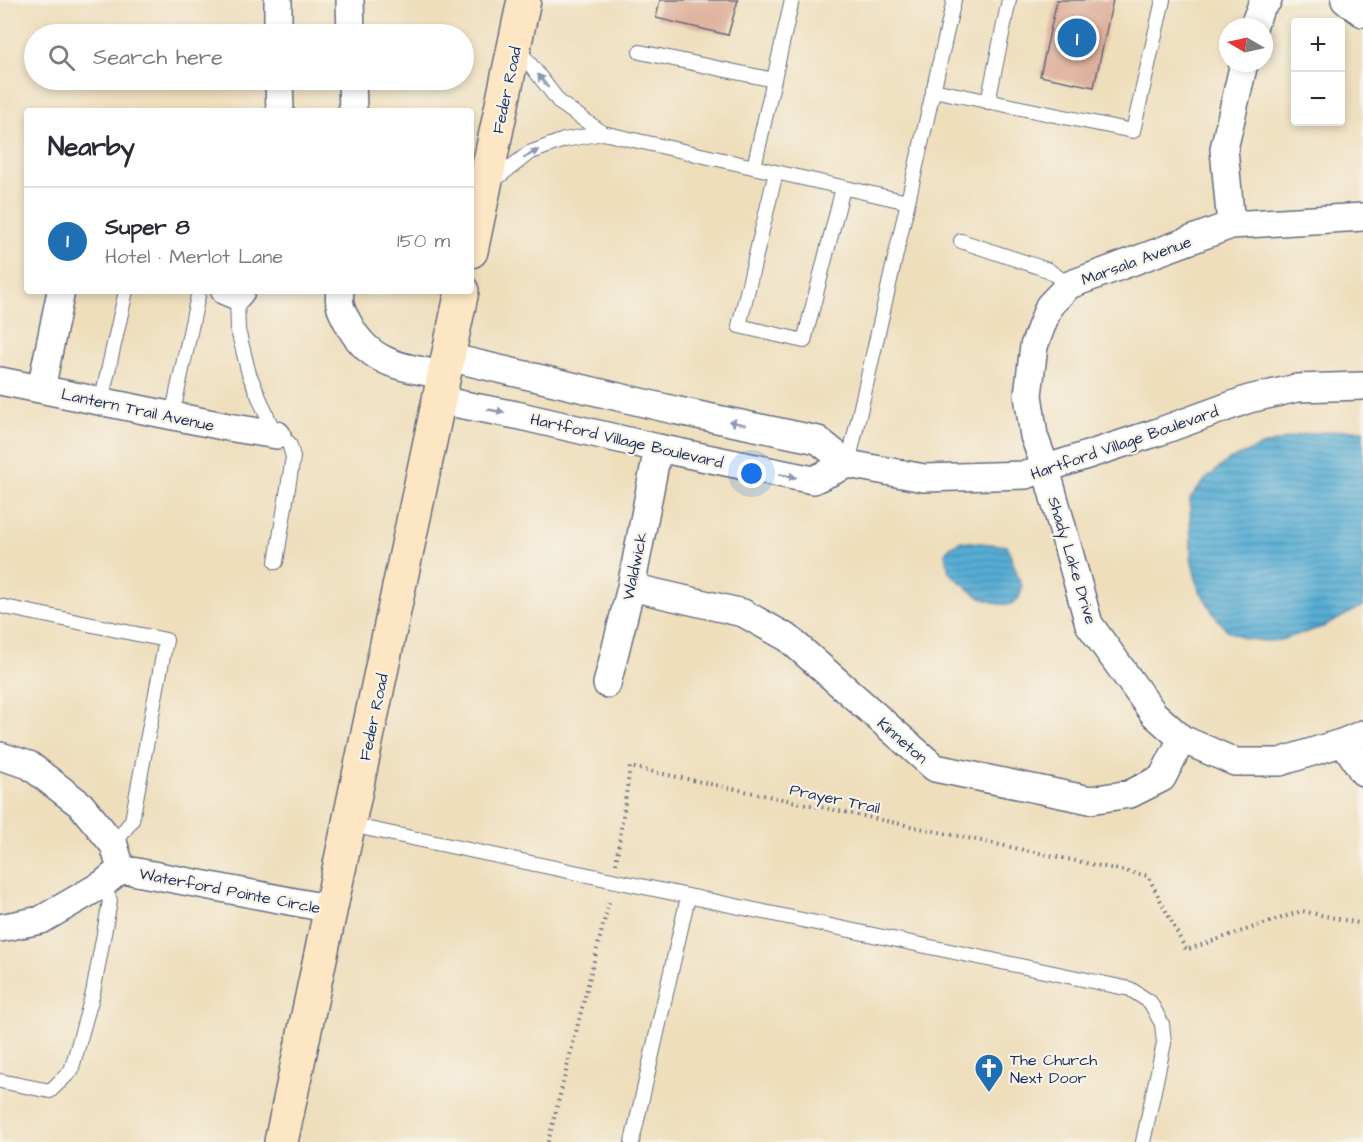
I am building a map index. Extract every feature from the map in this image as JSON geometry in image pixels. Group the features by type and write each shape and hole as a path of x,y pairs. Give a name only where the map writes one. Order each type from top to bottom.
{"main road":[{"name":"Feder Road","path":"474,237 525,0"},
{"name":"Feder Road","path":"281,1142 461,294"}],"street":[{"path":"278,0 278,24"},
{"path":"350,0 351,24"},
{"path":"1256,18 1261,7 1268,0"},
{"path":"1345,0 1363,13"},
{"path":"1231,225 1224,149 1242,72"},
{"path":"279,90 280,108"},
{"path":"352,90 353,108"},
{"name":"Marsala Avenue","path":"1046,469 1034,436 1028,395 1034,346 1049,306 1069,285 1231,225 1363,218"},
{"path":"41,389 60,294"},
{"path":"340,294 338,304 350,329 372,354 398,366 443,377"},
{"name":"Hartford Village Boulevard","path":"443,377 516,415 658,448 813,480 848,464"},
{"name":"Hartford Village Boulevard","path":"443,377 663,407 818,440 848,464 924,478 1026,476 1249,399 1297,388 1363,386"},
{"name":"Lantern Trail Avenue","path":"0,381 277,435"},
{"name":"Waldwick","path":"607,684 631,587 658,448"},
{"name":"Shady Lake Drive","path":"1046,469 1089,624 1154,714 1182,739 1235,762 1280,762 1353,738 1363,772"},
{"name":"Kinneton","path":"631,587 743,613 788,638 935,768 1090,800 1130,794 1162,778 1182,739"},
{"path":"0,756 29,765 81,805 113,866 41,920 0,928"},
{"name":"Waterford Pointe Circle","path":"113,866 332,909"}],"lane":[{"path":"754,167 792,0"},
{"path":"848,464 954,0"},
{"path":"988,102 1010,0"},
{"path":"933,90 1133,131 1163,0"},
{"path":"515,45 560,103 603,133 908,202"},
{"path":"640,52 774,80"},
{"path":"484,189 529,153 564,140 603,133"},
{"path":"776,172 740,326 804,341 843,188"},
{"path":"961,241 1048,270 1069,285"},
{"path":"101,402 125,294"},
{"path":"172,416 198,294"},
{"path":"234,294 238,330 249,374 270,423 277,435 289,443 293,457 276,562"},
{"path":"0,606 166,640 132,820 113,866 110,901 93,993 71,1071 50,1091 0,1080"},
{"path":"350,825 1130,989 1150,1002 1162,1024 1164,1042 1143,1142"},
{"path":"632,1142 688,897"}],"path":[{"name":"Prayer Trail","path":"548,1142 614,881 630,767 1148,876 1186,950 1302,911 1363,924"}],"water":[{"path":"1363,430 1363,606 1323,627 1280,640 1265,641 1243,638 1227,630 1215,616 1198,587 1191,557 1190,499 1206,479 1229,460 1262,446 1299,435"},
{"path":"961,541 1007,546 1022,587 1019,598 1011,604 999,604 981,598 949,572 945,553 951,546"}],"building":[{"path":"660,0 738,0 728,35 656,18"},
{"path":"1057,0 1113,0 1094,87 1040,76"}],"place":[{"name":"Super 8","path":"1077,38"},
{"name":"The Church Next Door","path":"989,1094"}]}
